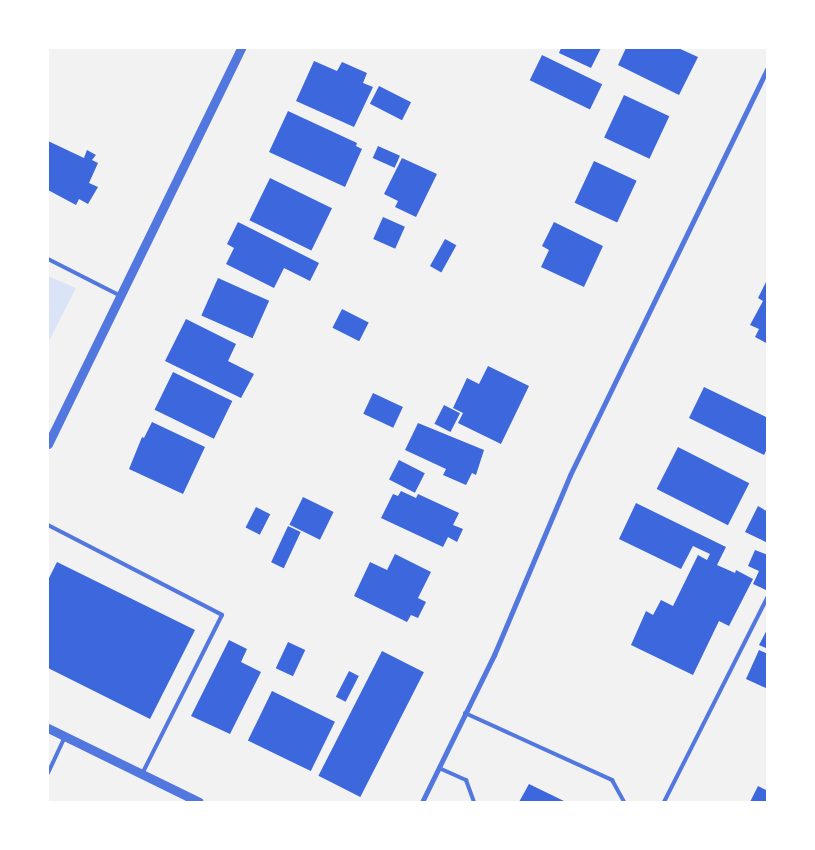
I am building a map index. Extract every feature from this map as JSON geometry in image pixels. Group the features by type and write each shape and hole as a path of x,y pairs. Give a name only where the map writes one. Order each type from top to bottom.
{"street":[{"path":"48,444 241,48"},
{"path":"422,802 494,655 570,475 768,68"},
{"path":"48,728 199,802"}],"lane":[{"path":"48,259 119,295"},
{"path":"48,524 222,615 142,774"},
{"path":"664,802 768,596"},
{"path":"465,713 612,780 624,802"},
{"path":"48,773 65,737"},
{"path":"438,768 466,780 474,802"}],"shaded area":[{"path":"48,276 76,288 48,343"}],"building":[{"path":"561,48 601,48 591,68 559,53"},
{"path":"626,48 678,48 698,57 679,95 618,65"},
{"path":"542,55 602,84 590,110 530,80"},
{"path":"314,61 337,71 342,62 367,73 363,83 373,87 354,127 296,101"},
{"path":"379,86 411,102 402,120 370,104"},
{"path":"624,95 669,116 649,159 604,138"},
{"path":"288,111 357,143 356,146 362,149 345,187 269,152"},
{"path":"48,141 84,158 87,150 96,155 92,160 98,163 89,183 98,187 88,204 79,199 76,205 48,190"},
{"path":"378,146 400,156 395,168 373,158"},
{"path":"402,158 437,174 416,217 395,207 398,201 384,194"},
{"path":"594,161 637,181 617,223 575,203"},
{"path":"270,178 332,208 311,250 249,220"},
{"path":"383,217 405,227 395,249 373,239"},
{"path":"238,222 319,263 310,281 284,268 274,288 226,264 234,248 227,244"},
{"path":"554,222 603,246 584,287 541,267 549,250 542,246"},
{"path":"445,239 456,245 441,272 430,266"},
{"path":"218,278 269,301 252,338 201,315"},
{"path":"766,282 768,283 768,344 755,337 759,329 750,325 763,301 758,298"},
{"path":"342,309 369,323 359,341 332,328"},
{"path":"186,319 236,344 228,361 254,374 241,398 165,361"},
{"path":"488,366 529,386 501,444 458,423 463,413 453,408 467,378 479,384"},
{"path":"173,372 232,401 214,439 155,410"},
{"path":"704,387 768,418 768,447 764,455 689,418"},
{"path":"373,393 403,407 393,428 363,414"},
{"path":"444,405 460,413 451,432 434,424"},
{"path":"152,422 205,447 183,494 129,469 142,437 144,438"},
{"path":"418,423 484,450 476,475 472,473 466,485 443,475 446,469 405,450"},
{"path":"678,447 749,483 728,525 657,489"},
{"path":"399,460 425,473 415,493 389,480"},
{"path":"401,491 416,498 418,494 459,513 453,525 463,529 457,542 448,537 443,547 381,518 393,494 398,496"},
{"path":"303,497 334,512 320,540 289,525"},
{"path":"636,503 726,547 717,565 735,573 736,570 753,579 729,626 719,621 693,675 631,645 646,611 653,615 661,600 673,606 698,555 707,560 710,554 693,546 681,569 619,539"},
{"path":"758,506 768,512 768,543 745,532"},
{"path":"256,507 270,514 260,535 246,527"},
{"path":"288,526 301,532 284,568 271,562"},
{"path":"755,550 768,555 766,590 753,584 759,571 748,566"},
{"path":"395,554 431,572 418,598 426,602 418,618 411,615 407,622 354,596 370,562 387,570"},
{"path":"57,562 195,630 150,719 48,668 48,580"},
{"path":"768,628 768,649 759,645"},
{"path":"229,640 247,649 241,662 261,672 230,734 191,716"},
{"path":"288,642 305,650 293,676 276,668"},
{"path":"759,650 768,654 768,689 746,679"},
{"path":"382,651 424,672 360,797 318,776"},
{"path":"349,671 359,676 346,702 336,697"},
{"path":"272,691 335,722 311,771 248,740"},
{"path":"529,784 566,802 519,802"},
{"path":"758,786 768,791 768,802 750,802"}]}
